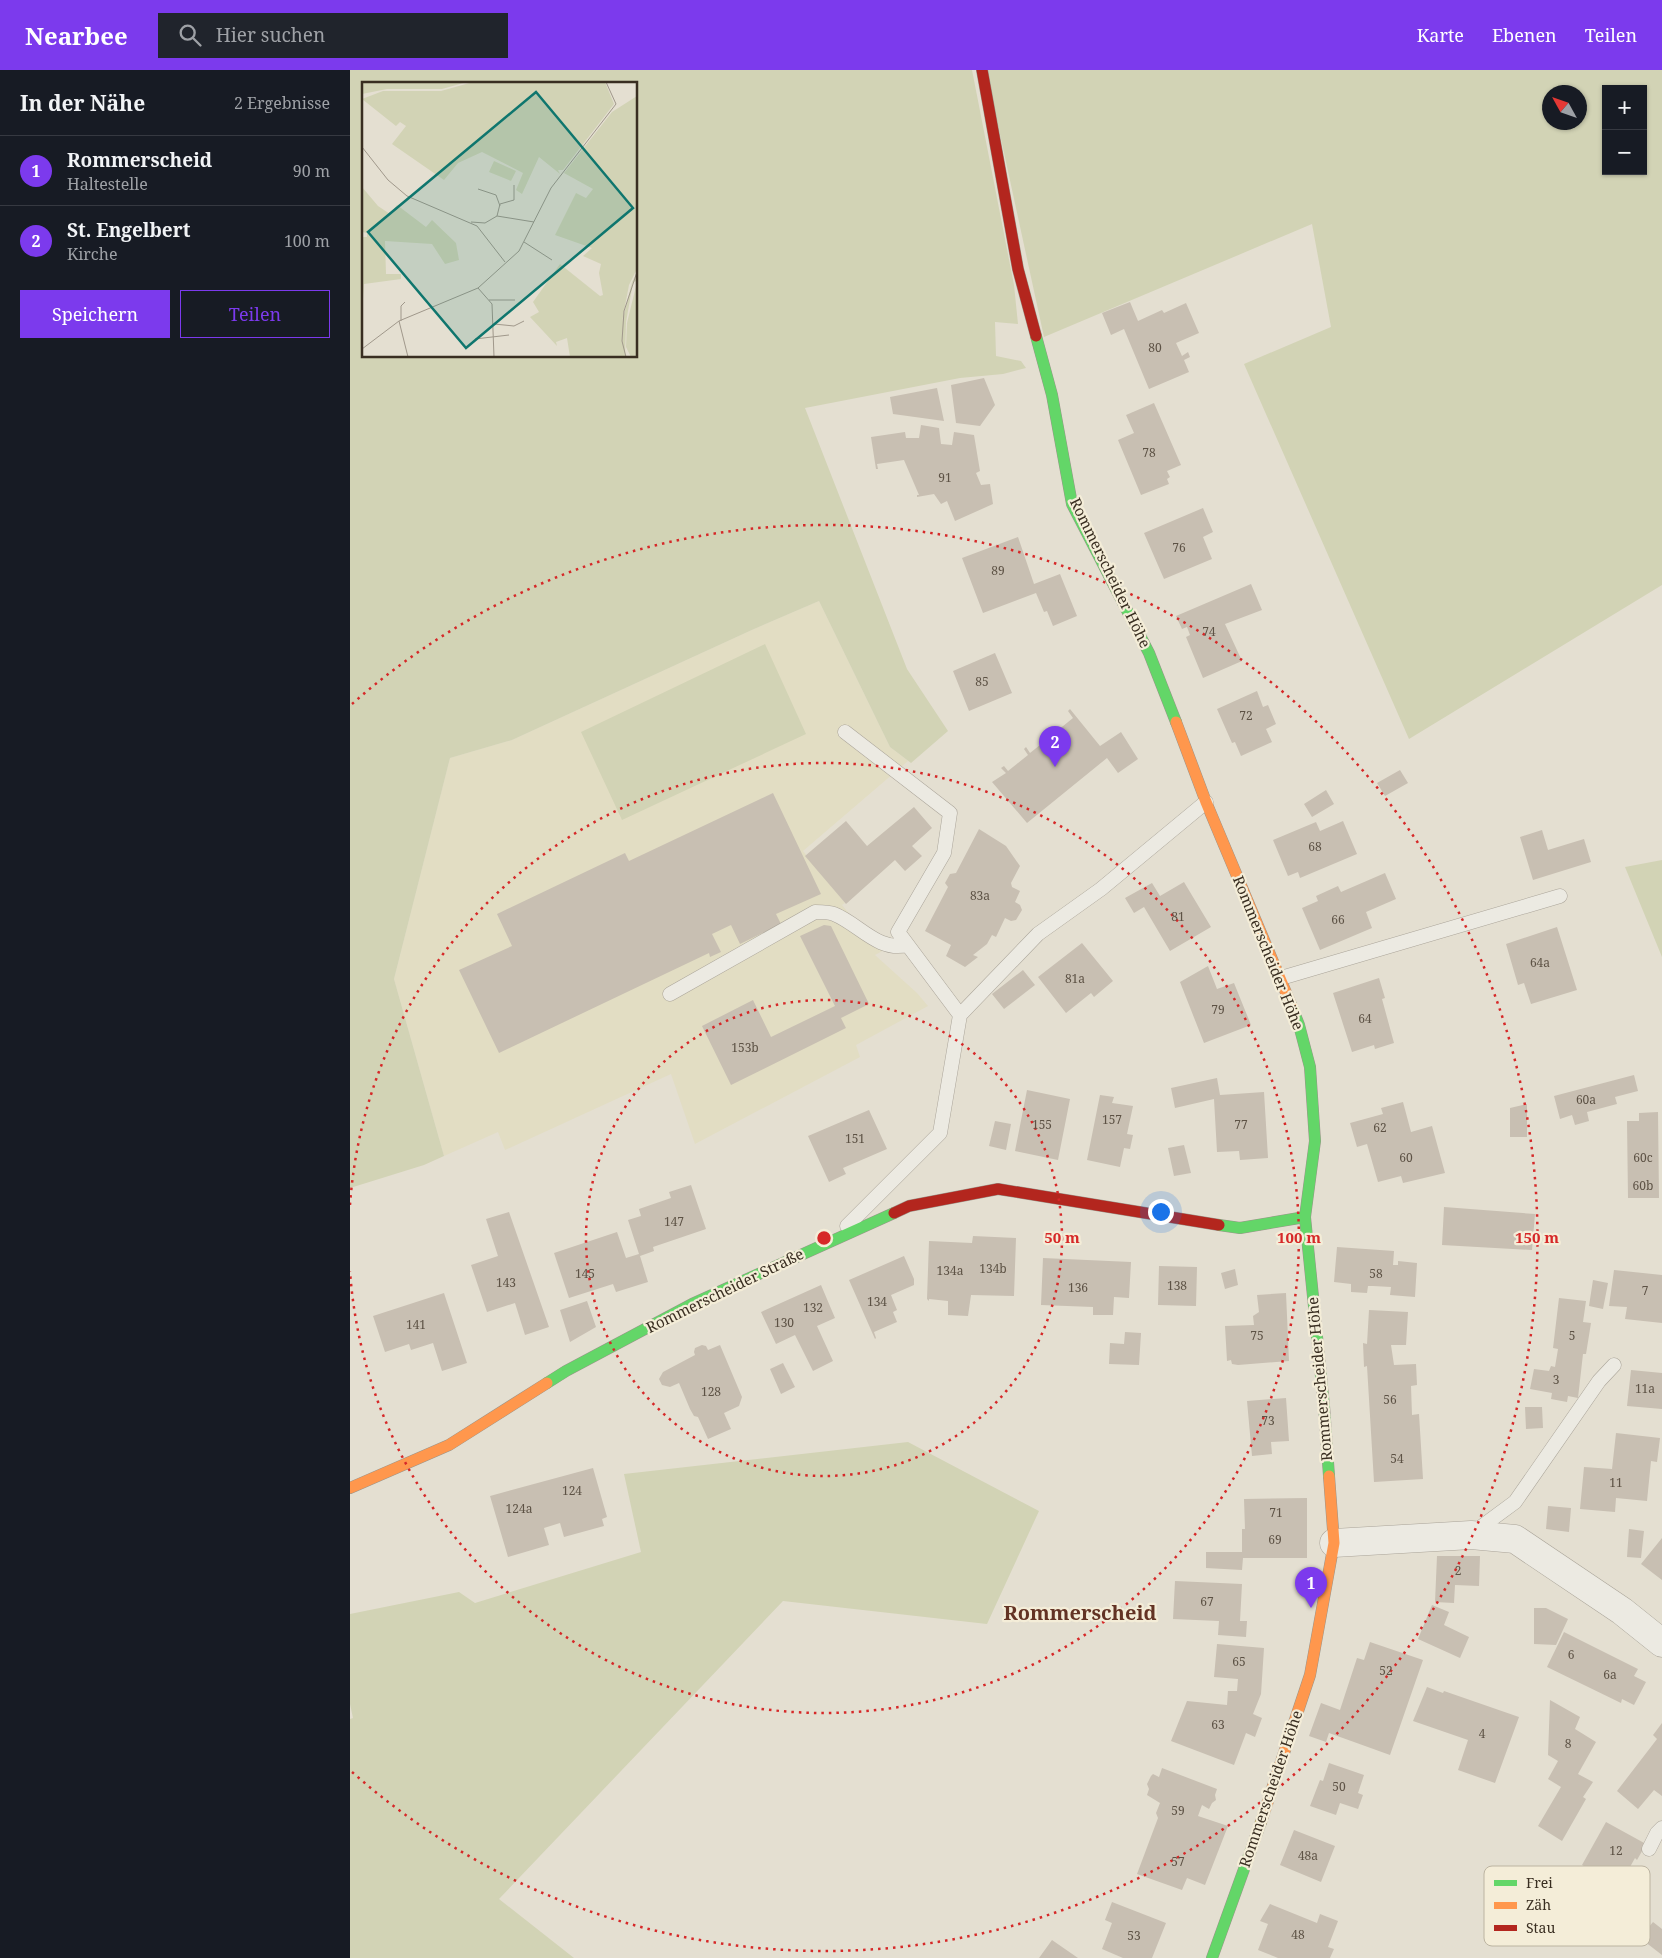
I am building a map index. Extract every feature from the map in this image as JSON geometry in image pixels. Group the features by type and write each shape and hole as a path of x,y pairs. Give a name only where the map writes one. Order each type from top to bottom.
{"street":[{"name":"Rommerscheider Höhe","path":"982,70 1018,269 1052,395 1072,504 1149,653 1206,802 1281,978 1299,1025 1310,1067 1315,1141 1305,1217 1334,1543 1310,1675 1251,1852 1212,1958"},
{"name":"Rommerscheider Straße","path":"350,1488 449,1445 566,1372 692,1304 909,1206 998,1189 1240,1228 1305,1217"},
{"path":"1334,1543 1471,1535 1515,1539 1622,1611 1661,1640"}],"lane":[{"path":"844,732 950,813 944,853 898,932 960,1015"},
{"path":"835,1238 940,1133 960,1015 1038,934 1101,889 1206,802"},
{"path":"1281,978 1560,896"},
{"path":"670,994 815,912 834,914 886,945 899,947 907,945"},
{"path":"1471,1535 1515,1502 1600,1381 1614,1365"},
{"path":"1649,1849 1657,1833 1662,1828"}],"shaded area":[{"path":"819,601 890,747 908,761 803,851 845,903 842,905 865,933 886,949 875,955 917,993 928,1006 856,1045 860,1057 695,1144 671,1074 505,1150 498,1132 444,1156 394,979 450,758 512,740"}],"green space":[{"path":"350,70 972,70 1014,285 1018,324 995,322 996,356 1021,361 1026,368 1003,374 960,378 805,408 907,669 948,731 911,763 890,747 819,601 512,740 450,758 394,979 444,1156 424,1165 350,1188"},
{"path":"986,70 1662,70 1662,585 1409,739 1244,364 1331,327 1312,224 1044,337"},
{"path":"765,644 806,734 622,820 581,732"},
{"path":"1662,860 1662,957 1625,867"},
{"path":"908,1442 1039,1511 987,1624 783,1601 499,1899 574,1958 350,1958 350,1719 353,1718 350,1704 350,1614 459,1592 475,1603 641,1552 624,1474"}],"building":[{"path":"1130,302 1138,321 1162,310 1164,313 1186,303 1199,333 1176,343 1182,356 1188,352 1190,357 1184,360 1189,372 1149,389 1124,329 1111,335 1102,313"},
{"path":"984,378 995,405 980,426 956,423 951,385"},
{"path":"937,388 944,421 893,414 890,397"},
{"path":"1154,403 1181,465 1167,471 1170,477 1167,479 1169,484 1141,495 1118,440 1134,433 1126,415"},
{"path":"921,425 939,428 941,444 952,445 954,432 974,435 980,471 976,473 981,485 990,484 993,504 955,521 947,501 941,504 934,494 917,497 919,495 904,460 877,464 878,469 876,469 871,437 905,432 906,438 919,438"},
{"path":"1203,508 1213,532 1203,537 1212,559 1164,579 1144,533"},
{"path":"1018,537 1034,584 1060,574 1077,616 1053,626 1047,611 1044,612 1036,593 983,613 962,558"},
{"path":"1251,584 1262,610 1225,624 1242,661 1203,678 1186,637 1190,635 1187,627 1182,629 1176,616"},
{"path":"995,653 1012,693 969,711 953,671"},
{"path":"1257,691 1263,707 1268,705 1276,724 1266,729 1272,742 1241,756 1235,742 1232,743 1217,709"},
{"path":"1070,709 1100,746 1121,732 1138,759 1118,773 1107,758 1027,823 992,782 1006,773 1001,768 1004,766 1008,771 1028,755 1024,749 1026,747 1030,753 1050,737 1045,731 1047,729 1052,735 1073,718 1068,711"},
{"path":"1400,770 1408,783 1385,796 1377,783"},
{"path":"1326,790 1334,804 1312,817 1304,804"},
{"path":"773,793 821,894 776,914 781,924 740,944 731,925 712,934 721,952 710,957 709,953 499,1053 459,970 512,946 497,914 625,853 629,861"},
{"path":"914,807 932,828 912,846 922,856 905,871 895,860 846,904 805,856 846,821 867,846"},
{"path":"1343,821 1357,854 1300,878 1298,872 1288,876 1273,840 1316,822 1320,831"},
{"path":"979,829 1006,846 1020,866 1011,883 1012,887 1020,891 1015,902 1020,905 1022,910 1016,920 1011,921 1005,918 996,937 992,935 987,944 973,955 978,957 965,967 946,956 951,945 925,931 948,887 945,883 950,874 956,873"},
{"path":"1542,830 1548,850 1584,839 1591,862 1533,880 1520,837"},
{"path":"1385,873 1396,899 1366,912 1372,928 1320,950 1302,908 1318,901 1316,896 1338,886 1341,892"},
{"path":"1184,882 1211,927 1170,951 1144,907 1134,913 1125,898 1152,883 1160,896"},
{"path":"824,925 831,926 869,1004 841,1018 846,1028 731,1085 702,1026 753,1000 771,1037 835,1006 800,936"},
{"path":"1557,927 1577,990 1531,1004 1524,983 1518,985 1506,944"},
{"path":"1082,943 1113,981 1094,997 1091,993 1066,1013 1038,977"},
{"path":"1208,966 1217,989 1234,983 1251,1025 1204,1043 1180,982"},
{"path":"1023,970 1035,985 1004,1009 992,994"},
{"path":"1379,978 1385,998 1382,999 1394,1043 1375,1049 1374,1045 1352,1052 1333,993"},
{"path":"1634,1075 1638,1091 1615,1097 1617,1104 1587,1112 1589,1121 1575,1125 1572,1115 1560,1119 1554,1096"},
{"path":"1217,1078 1220,1095 1264,1092 1268,1158 1240,1160 1239,1151 1217,1152 1214,1099 1175,1108 1171,1088"},
{"path":"1027,1090 1070,1099 1058,1160 1015,1151"},
{"path":"1100,1095 1114,1097 1112,1103 1133,1106 1127,1134 1133,1135 1130,1149 1124,1148 1120,1167 1087,1160"},
{"path":"1403,1102 1411,1132 1432,1126 1445,1173 1403,1183 1401,1176 1378,1182 1367,1144 1357,1147 1350,1123 1383,1114 1381,1108"},
{"path":"1527,1104 1527,1137 1510,1137 1510,1108"},
{"path":"869,1110 887,1149 843,1168 846,1174 829,1182 808,1136"},
{"path":"1658,1112 1659,1198 1628,1198 1627,1121 1639,1121 1639,1113"},
{"path":"995,1121 1011,1124 1006,1150 989,1146"},
{"path":"1184,1145 1191,1173 1174,1176 1168,1148"},
{"path":"691,1185 706,1229 653,1247 654,1251 640,1256 648,1282 616,1292 613,1284 569,1298 554,1253 617,1232 626,1258 639,1254 628,1220 641,1216 639,1209 671,1198 669,1192"},
{"path":"1444,1207 1535,1214 1532,1250 1442,1245"},
{"path":"509,1212 549,1327 525,1335 515,1303 487,1312 471,1265 498,1256 486,1219"},
{"path":"973,1236 1016,1238 1014,1296 971,1295 968,1316 948,1315 948,1301 929,1299 929,1301 927,1299 929,1241 972,1243"},
{"path":"1337,1247 1394,1251 1393,1265 1398,1265 1398,1261 1417,1263 1415,1297 1390,1295 1391,1287 1368,1286 1367,1293 1351,1292 1351,1284 1334,1282"},
{"path":"904,1256 914,1279 914,1285 891,1295 897,1310 893,1312 897,1322 874,1332 875,1339 849,1280"},
{"path":"1043,1258 1131,1262 1129,1298 1114,1297 1113,1315 1093,1315 1093,1307 1041,1305"},
{"path":"1159,1266 1197,1267 1196,1306 1158,1305"},
{"path":"1235,1269 1238,1285 1225,1289 1221,1273"},
{"path":"1614,1270 1662,1275 1662,1323 1625,1319 1627,1307 1609,1306"},
{"path":"1593,1280 1608,1283 1603,1309 1589,1306"},
{"path":"821,1285 835,1318 817,1326 833,1361 813,1371 795,1335 776,1344 761,1312"},
{"path":"444,1293 467,1363 442,1371 433,1343 411,1350 409,1344 385,1352 373,1316"},
{"path":"1286,1293 1289,1361 1238,1365 1232,1364 1231,1360 1227,1361 1225,1326 1254,1325 1253,1316 1259,1312 1257,1295"},
{"path":"1559,1298 1586,1301 1583,1322 1591,1323 1586,1354 1583,1354 1578,1398 1568,1396 1567,1402 1551,1399 1552,1393 1530,1389 1534,1369 1549,1371 1551,1366 1555,1367 1558,1349 1553,1348"},
{"path":"587,1301 596,1327 570,1342 560,1310"},
{"path":"1369,1310 1408,1312 1406,1345 1391,1345 1394,1365 1416,1364 1417,1385 1411,1386 1412,1415 1419,1414 1423,1479 1374,1482 1367,1366 1364,1367 1363,1343 1367,1344"},
{"path":"1125,1332 1141,1333 1139,1365 1109,1364 1110,1343 1124,1344"},
{"path":"702,1345 706,1346 708,1350 720,1345 742,1397 739,1406 724,1413 731,1429 708,1439 698,1417 694,1416 690,1409 679,1383 670,1387 662,1385 659,1379 663,1372 695,1355 695,1348"},
{"path":"783,1363 795,1387 781,1394 770,1369"},
{"path":"1631,1370 1662,1373 1662,1409 1627,1406"},
{"path":"1286,1398 1289,1441 1271,1442 1272,1454 1252,1456 1247,1401"},
{"path":"1525,1407 1542,1407 1543,1428 1526,1429"},
{"path":"1616,1433 1660,1438 1657,1462 1651,1461 1647,1501 1616,1498 1615,1512 1580,1509 1584,1467 1612,1469"},
{"path":"593,1468 607,1517 602,1519 604,1526 564,1537 560,1523 544,1528 549,1545 508,1557 490,1496"},
{"path":"1307,1498 1307,1558 1243,1558 1242,1570 1206,1568 1206,1552 1242,1552 1242,1529 1245,1529 1244,1499"},
{"path":"1548,1506 1571,1508 1569,1532 1546,1529"},
{"path":"1629,1529 1644,1531 1641,1558 1627,1557"},
{"path":"1662,1538 1662,1580 1641,1564"},
{"path":"1437,1556 1480,1556 1479,1586 1455,1585 1454,1603 1435,1602"},
{"path":"1175,1581 1242,1584 1240,1621 1247,1621 1246,1637 1218,1635 1219,1621 1173,1619"},
{"path":"1432,1605 1449,1612 1444,1625 1469,1637 1460,1658 1418,1639"},
{"path":"1534,1608 1546,1608 1568,1619 1556,1645 1534,1644"},
{"path":"1564,1632 1638,1669 1634,1676 1646,1682 1634,1705 1622,1699 1621,1703 1547,1667"},
{"path":"1370,1642 1423,1660 1390,1755 1329,1733 1326,1742 1309,1736 1321,1703 1340,1710 1357,1658 1364,1660"},
{"path":"1217,1644 1264,1648 1261,1694 1253,1714 1262,1718 1255,1737 1246,1733 1234,1765 1171,1741 1187,1701 1227,1705 1228,1691 1237,1691 1238,1679 1214,1677"},
{"path":"1427,1687 1519,1717 1495,1783 1458,1770 1468,1740 1413,1721"},
{"path":"1550,1700 1580,1717 1575,1729 1596,1742 1578,1774 1593,1782 1583,1797 1586,1799 1562,1841 1538,1826 1561,1787 1548,1779 1558,1761 1548,1755"},
{"path":"1662,1723 1662,1796 1654,1790 1638,1809 1617,1791 1657,1739 1653,1735"},
{"path":"1329,1763 1364,1775 1358,1793 1363,1795 1358,1809 1340,1803 1336,1815 1310,1806 1320,1780 1323,1781"},
{"path":"1162,1768 1217,1789 1216,1800 1209,1809 1202,1805 1198,1816 1228,1826 1205,1885 1187,1878 1182,1890 1137,1874 1158,1818 1156,1813 1160,1803 1147,1795 1149,1789 1147,1784 1153,1774 1159,1777"},
{"path":"1606,1822 1646,1844 1637,1860 1635,1858 1631,1866 1582,1865"},
{"path":"1294,1830 1335,1846 1321,1882 1280,1865"},
{"path":"1112,1902 1166,1923 1152,1958 1123,1958 1102,1949 1112,1923 1105,1920"},
{"path":"1270,1904 1317,1923 1320,1914 1338,1921 1328,1947 1334,1949 1330,1958 1278,1958 1258,1950 1268,1924 1260,1921"},
{"path":"1653,1922 1662,1929 1662,1955 1650,1946 1650,1926"},
{"path":"1052,1940 1078,1958 1039,1958"}],"traffic: fast":[{"path":"1036,336 1052,395 1072,504 1149,653 1176,722"},
{"path":"1292,1007 1299,1025 1310,1067 1315,1141 1305,1217 1329,1476"},
{"path":"547,1383 692,1304 894,1213"},
{"path":"1219,1225 1240,1228 1305,1217"},
{"path":"1212,1958 1261,1822"}],"traffic: slow":[{"path":"1176,722 1206,802 1292,1007"},
{"path":"350,1488 449,1445 547,1383"},
{"path":"1261,1822 1310,1675 1334,1543 1329,1476"}],"traffic: jam":[{"path":"982,70 1018,269 1036,336"},
{"path":"894,1213 909,1206 998,1189 1219,1225"}],"place":[{"name":"St. Engelbert","path":"1055,767"},
{"name":"Rommerscheid","path":"1311,1608"}],"district":[{"name":"Rommerscheid","path":"1080,1613"}]}
